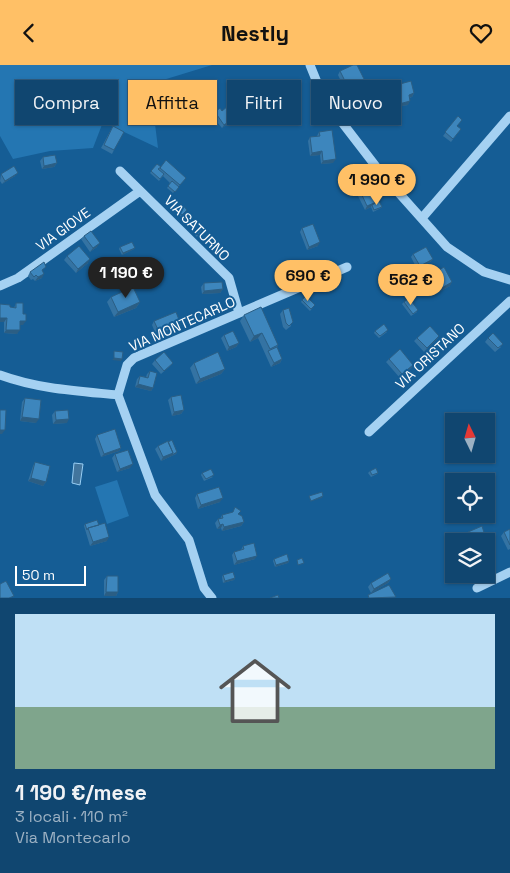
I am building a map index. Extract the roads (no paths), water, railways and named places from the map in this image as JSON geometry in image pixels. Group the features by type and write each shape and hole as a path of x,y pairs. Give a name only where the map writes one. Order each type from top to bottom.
{"street":[{"path":"310,65 323,97 381,173 446,247 484,271 510,280"},
{"path":"422,219 510,116"},
{"name":"VIA SATURNO","path":"120,171 229,278 239,313"},
{"name":"VIA GIOVE","path":"0,286 18,278 140,191"},
{"name":"VIA MONTECARLO","path":"118,395 127,365 134,358 347,267"},
{"name":"VIA ORISTANO","path":"369,432 510,301"},
{"path":"0,375 48,388 118,395 155,495 190,540 204,588 212,598"},
{"path":"477,588 510,572"}]}
